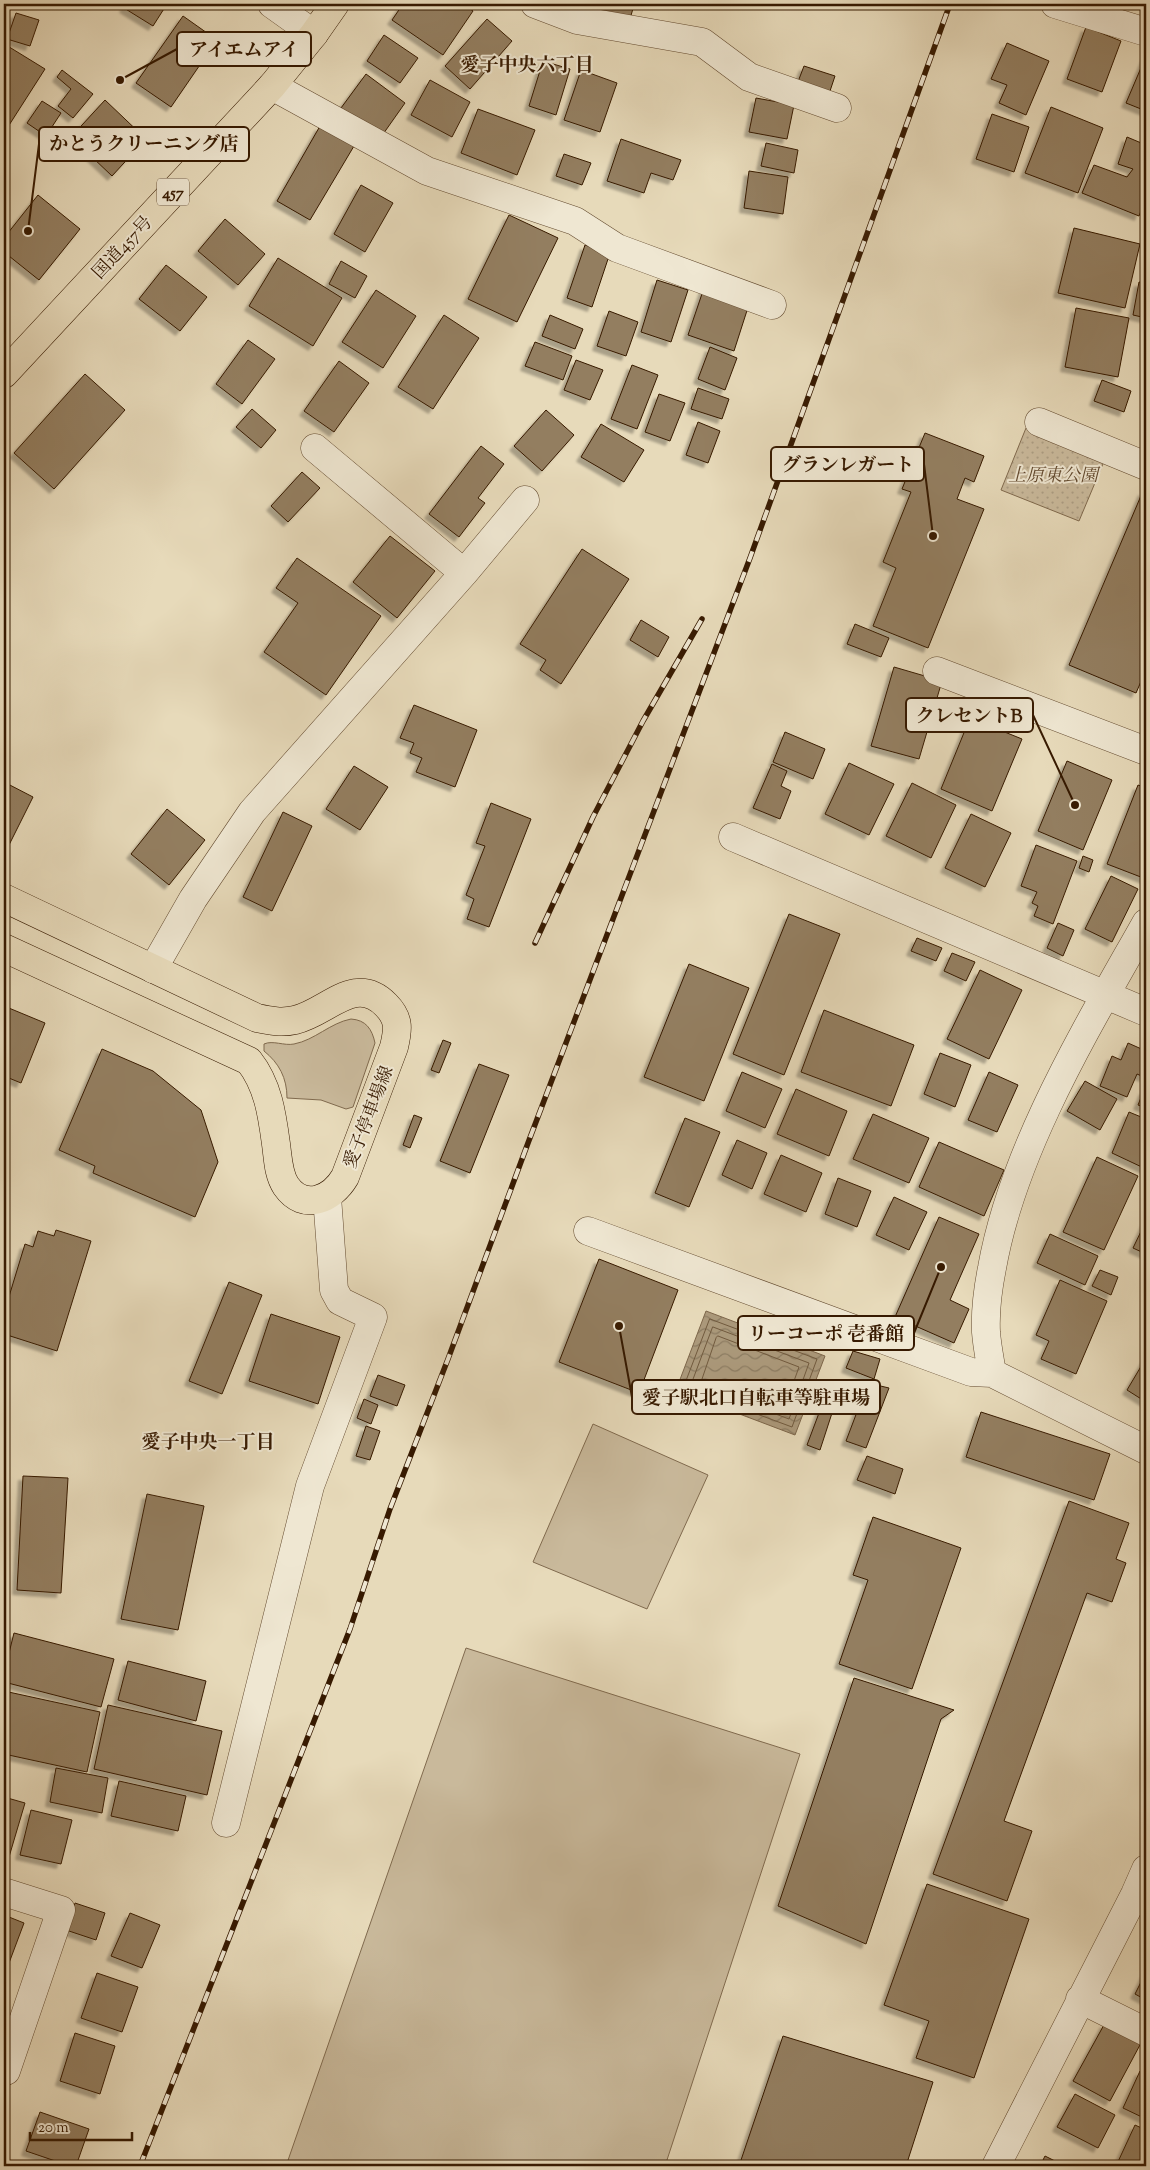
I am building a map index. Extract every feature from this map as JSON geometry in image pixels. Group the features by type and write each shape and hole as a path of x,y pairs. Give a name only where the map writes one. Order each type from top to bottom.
{"main road":[{"name":"国道457号","path":"4,374 272,86 314,34 335,4"},
{"name":"愛子停車場線","path":"4,898 257,1018 277,1022 298,1019 345,996 363,992 379,998 391,1011 398,1028 394,1047 345,1177 338,1189 327,1196"},
{"path":"4,948 249,1060 259,1074 266,1092 279,1168 286,1186 300,1198 314,1201 327,1196"}],"street":[{"path":"272,4 314,34"},
{"path":"535,4 577,20 702,42 749,77 837,108"},
{"path":"1054,4 1146,32"},
{"path":"272,86 427,171 575,220 617,248 772,305"},
{"path":"1040,422 1146,466"},
{"path":"315,448 464,573"},
{"path":"153,969 192,898 252,812 464,573 525,500"},
{"path":"937,670 1146,752"},
{"path":"733,837 1146,1012"},
{"path":"992,1373 986,1331 988,1289 998,1232 1040,1121 1146,923"},
{"path":"226,1823 310,1486 373,1317 340,1301 334,1290 327,1196"},
{"path":"588,1230 971,1372 992,1373 1146,1450"},
{"path":"996,2166 1146,1869"},
{"path":"4,1892 61,1910 6,2072"},
{"path":"1080,1999 1146,2032"}],"green space":[{"name":"上原東公園","path":"1026,428 1105,459 1079,521 1001,490"},
{"path":"351,1019 361,1021 368,1026 375,1043 353,1107 346,1109 321,1100 287,1098 284,1078 278,1066 264,1051 264,1044 294,1044 302,1042 336,1024"},
{"path":"593,1424 708,1475 647,1609 533,1562"},
{"path":"466,1648 800,1754 665,2166 286,2166"}],"water":[{"path":"706,1311 825,1356 795,1435 676,1390"}],"building":[{"path":"126,4 167,4 153,26 124,8"},
{"path":"403,4 463,4 473,11 443,55 392,20"},
{"path":"605,4 634,5 628,26 601,19"},
{"path":"16,13 39,20 30,46 7,39"},
{"path":"183,16 217,40 171,107 136,83"},
{"path":"487,19 512,41 470,89 445,66"},
{"path":"1086,27 1121,41 1102,92 1067,79"},
{"path":"384,35 418,58 400,83 367,61"},
{"path":"1007,43 1049,61 1026,115 999,103 1007,85 991,79"},
{"path":"6,45 45,69 4,133 4,49"},
{"path":"1146,56 1146,111 1126,103"},
{"path":"543,61 570,69 556,115 529,106"},
{"path":"804,66 835,76 828,97 796,87"},
{"path":"62,70 93,94 73,118 58,106 71,89 57,77"},
{"path":"581,70 617,83 600,132 564,120"},
{"path":"366,74 405,103 381,137 341,108"},
{"path":"430,80 470,102 452,137 411,115"},
{"path":"756,98 794,105 787,139 749,132"},
{"path":"105,100 146,139 112,176 71,137"},
{"path":"42,101 61,113 46,136 27,123"},
{"path":"1051,107 1103,128 1078,193 1025,173"},
{"path":"478,109 535,130 517,175 461,153"},
{"path":"992,114 1029,127 1014,172 976,159"},
{"path":"320,126 354,146 310,220 277,201"},
{"path":"1127,137 1146,145 1146,198 1139,216 1082,193 1094,165 1127,177 1133,169 1118,164"},
{"path":"621,139 681,160 673,180 651,173 644,193 607,181"},
{"path":"766,143 798,150 794,173 761,166"},
{"path":"564,154 591,163 582,185 556,176"},
{"path":"749,171 788,177 783,214 744,208"},
{"path":"361,185 393,203 365,252 334,234"},
{"path":"38,195 80,229 39,280 4,252 4,238"},
{"path":"509,215 558,238 517,322 468,299"},
{"path":"225,219 265,254 238,285 198,251"},
{"path":"1074,228 1140,244 1125,308 1058,293"},
{"path":"585,245 610,253 592,307 567,298"},
{"path":"278,258 342,298 313,346 249,306"},
{"path":"341,261 367,276 355,298 329,284"},
{"path":"166,265 207,297 180,331 139,299"},
{"path":"657,280 688,290 671,342 641,332"},
{"path":"706,282 751,298 734,351 688,335"},
{"path":"1139,282 1146,283 1146,318 1133,315"},
{"path":"376,290 416,316 383,368 342,342"},
{"path":"1076,308 1129,318 1118,377 1065,367"},
{"path":"609,311 638,322 626,356 597,346"},
{"path":"444,315 479,338 433,409 398,387"},
{"path":"550,315 583,329 575,349 542,336"},
{"path":"248,340 275,359 242,404 216,384"},
{"path":"535,342 572,356 563,380 525,366"},
{"path":"710,347 737,358 725,390 698,379"},
{"path":"576,360 603,370 590,400 564,390"},
{"path":"339,361 369,383 334,432 304,411"},
{"path":"632,365 658,375 637,429 611,419"},
{"path":"85,374 125,410 54,489 14,453"},
{"path":"1102,380 1131,391 1124,412 1094,401"},
{"path":"698,388 729,399 722,419 691,409"},
{"path":"659,394 685,403 670,441 645,432"},
{"path":"252,409 276,430 261,448 236,427"},
{"path":"546,410 574,435 542,471 514,446"},
{"path":"698,422 720,431 708,463 686,455"},
{"path":"601,424 644,450 624,482 581,457"},
{"path":"925,433 984,456 974,482 965,478 957,499 984,509 928,648 873,626 896,568 883,562 911,492 902,489"},
{"path":"481,446 504,464 478,498 485,503 459,537 429,514"},
{"path":"302,472 320,488 288,522 271,506"},
{"path":"1143,491 1146,493 1146,670 1136,693 1069,665"},
{"path":"390,536 435,571 397,618 353,582"},
{"path":"582,549 629,579 561,684 540,670 546,660 520,644"},
{"path":"297,558 381,616 326,695 264,652 298,603 276,588"},
{"path":"641,620 669,637 658,657 630,640"},
{"path":"855,624 889,638 881,657 847,644"},
{"path":"894,667 942,681 919,759 871,746"},
{"path":"414,705 477,730 455,787 416,772 422,758 410,753 414,743 400,738"},
{"path":"970,718 1022,739 992,811 941,789"},
{"path":"785,732 825,749 813,779 773,762"},
{"path":"1067,761 1112,780 1083,850 1038,831"},
{"path":"849,763 894,784 869,835 825,814"},
{"path":"772,764 787,771 781,786 791,791 780,819 753,808"},
{"path":"354,766 388,787 360,830 326,809"},
{"path":"4,782 33,797 7,849 4,847"},
{"path":"912,783 956,805 931,858 886,836"},
{"path":"1138,785 1146,788 1146,879 1107,864"},
{"path":"491,803 531,819 489,927 467,919 474,899 466,895 485,846 476,843"},
{"path":"167,809 205,840 169,885 131,854"},
{"path":"283,812 312,826 272,911 243,897"},
{"path":"971,814 1011,833 985,887 945,868"},
{"path":"1036,845 1077,861 1053,924 1034,916 1038,906 1032,903 1037,892 1021,886"},
{"path":"1083,856 1093,860 1089,872 1079,868"},
{"path":"1111,876 1138,889 1112,942 1085,929"},
{"path":"789,914 840,934 784,1075 733,1054"},
{"path":"1058,923 1074,930 1063,956 1047,948"},
{"path":"917,938 942,948 936,961 911,951"},
{"path":"952,953 975,962 966,981 944,971"},
{"path":"689,964 749,988 704,1101 644,1077"},
{"path":"980,970 1022,990 989,1059 947,1039"},
{"path":"4,1006 45,1023 21,1083 4,1076"},
{"path":"824,1010 914,1045 891,1106 801,1072"},
{"path":"443,1040 451,1043 439,1073 431,1070"},
{"path":"1128,1043 1146,1051 1146,1070 1144,1077 1137,1074 1127,1097 1100,1086 1112,1056 1121,1060"},
{"path":"102,1049 153,1071 201,1110 218,1162 195,1217 93,1173 95,1166 59,1150"},
{"path":"940,1053 971,1065 955,1107 924,1094"},
{"path":"479,1064 509,1075 470,1173 440,1161"},
{"path":"742,1072 782,1089 765,1128 726,1111"},
{"path":"989,1072 1018,1085 997,1132 968,1120"},
{"path":"1085,1081 1117,1099 1100,1130 1067,1111"},
{"path":"796,1089 847,1111 829,1156 777,1134"},
{"path":"1144,1090 1146,1091 1146,1108 1138,1105"},
{"path":"1129,1112 1146,1119 1146,1169 1112,1153"},
{"path":"873,1114 929,1138 909,1183 853,1159"},
{"path":"414,1115 422,1118 410,1148 403,1145"},
{"path":"685,1118 720,1132 689,1207 655,1193"},
{"path":"737,1140 767,1153 752,1189 722,1175"},
{"path":"939,1142 1004,1170 984,1216 919,1187"},
{"path":"781,1155 822,1173 806,1212 764,1194"},
{"path":"1097,1157 1138,1176 1104,1250 1063,1232"},
{"path":"838,1178 871,1191 857,1227 825,1214"},
{"path":"894,1197 927,1212 909,1250 876,1235"},
{"path":"939,1217 979,1234 950,1300 969,1309 954,1343 895,1317"},
{"path":"1146,1221 1146,1254 1133,1248"},
{"path":"56,1230 91,1241 57,1351 4,1334 4,1313 25,1244 33,1247 38,1231 54,1236"},
{"path":"1050,1234 1098,1256 1085,1285 1037,1263"},
{"path":"599,1259 678,1290 639,1393 559,1362"},
{"path":"1100,1270 1118,1277 1111,1295 1092,1286"},
{"path":"1060,1280 1107,1301 1076,1374 1041,1359 1049,1341 1036,1335"},
{"path":"229,1282 262,1295 222,1394 189,1381"},
{"path":"271,1314 340,1337 318,1404 249,1381"},
{"path":"853,1351 880,1359 874,1379 846,1368"},
{"path":"1146,1358 1146,1402 1127,1390"},
{"path":"378,1375 405,1385 397,1406 370,1396"},
{"path":"868,1383 889,1388 866,1448 846,1441"},
{"path":"364,1399 378,1405 371,1424 357,1418"},
{"path":"822,1405 833,1410 820,1450 807,1445"},
{"path":"981,1412 1110,1454 1094,1500 966,1457"},
{"path":"366,1426 380,1431 370,1460 356,1456"},
{"path":"867,1456 903,1469 895,1494 857,1480"},
{"path":"23,1476 68,1478 61,1593 17,1590"},
{"path":"147,1494 204,1506 178,1630 121,1619"},
{"path":"1069,1501 1129,1523 1116,1559 1126,1563 1112,1602 1087,1593 1004,1821 1032,1831 1007,1901 933,1874"},
{"path":"873,1517 961,1548 912,1689 839,1664 868,1580 853,1575"},
{"path":"14,1633 114,1659 101,1707 4,1682 4,1673"},
{"path":"128,1661 206,1681 196,1721 118,1700"},
{"path":"854,1678 954,1710 941,1719 866,1944 778,1906"},
{"path":"4,1691 100,1712 87,1772 4,1754"},
{"path":"108,1705 222,1731 207,1795 94,1769"},
{"path":"56,1768 108,1778 102,1813 50,1802"},
{"path":"119,1781 186,1796 178,1831 111,1816"},
{"path":"4,1797 25,1803 9,1857 4,1855"},
{"path":"31,1810 72,1820 61,1864 20,1855"},
{"path":"927,1884 1029,1919 974,2078 916,2058 929,2021 884,2005"},
{"path":"75,1903 105,1913 96,1940 66,1930"},
{"path":"130,1913 160,1925 142,1968 111,1956"},
{"path":"4,1915 24,1923 6,1971 4,1971"},
{"path":"1146,1972 1146,2000 1135,1994"},
{"path":"97,1973 138,1987 122,2032 81,2018"},
{"path":"1105,2023 1141,2043 1110,2101 1073,2081"},
{"path":"75,2033 115,2046 100,2094 60,2081"},
{"path":"783,2036 933,2082 906,2166 739,2166"},
{"path":"1140,2071 1146,2074 1146,2119 1123,2108"},
{"path":"1075,2094 1115,2115 1098,2148 1057,2127"},
{"path":"40,2112 89,2129 76,2166 70,2166 26,2151"},
{"path":"1135,2125 1146,2130 1146,2166 1116,2166"},
{"path":"1045,2156 1065,2166 1040,2166"}],"railway":[{"path":"140,2166 350,1629 390,1509 750,558 950,4"},
{"path":"535,943 593,817 643,721 702,619"}],"place":[{"name":"アイエムアイ","path":"120,80"},
{"name":"かとうクリーニング店","path":"28,231"},
{"name":"グランレガート","path":"933,536"},
{"name":"クレセントB","path":"1075,805"},
{"name":"リーコーポ 壱番館","path":"941,1267"},
{"name":"愛子駅北口自転車等駐車場","path":"619,1326"}],"district":[{"name":"愛子中央六丁目","path":"527,64"},
{"name":"愛子中央一丁目","path":"208,1441"}]}
